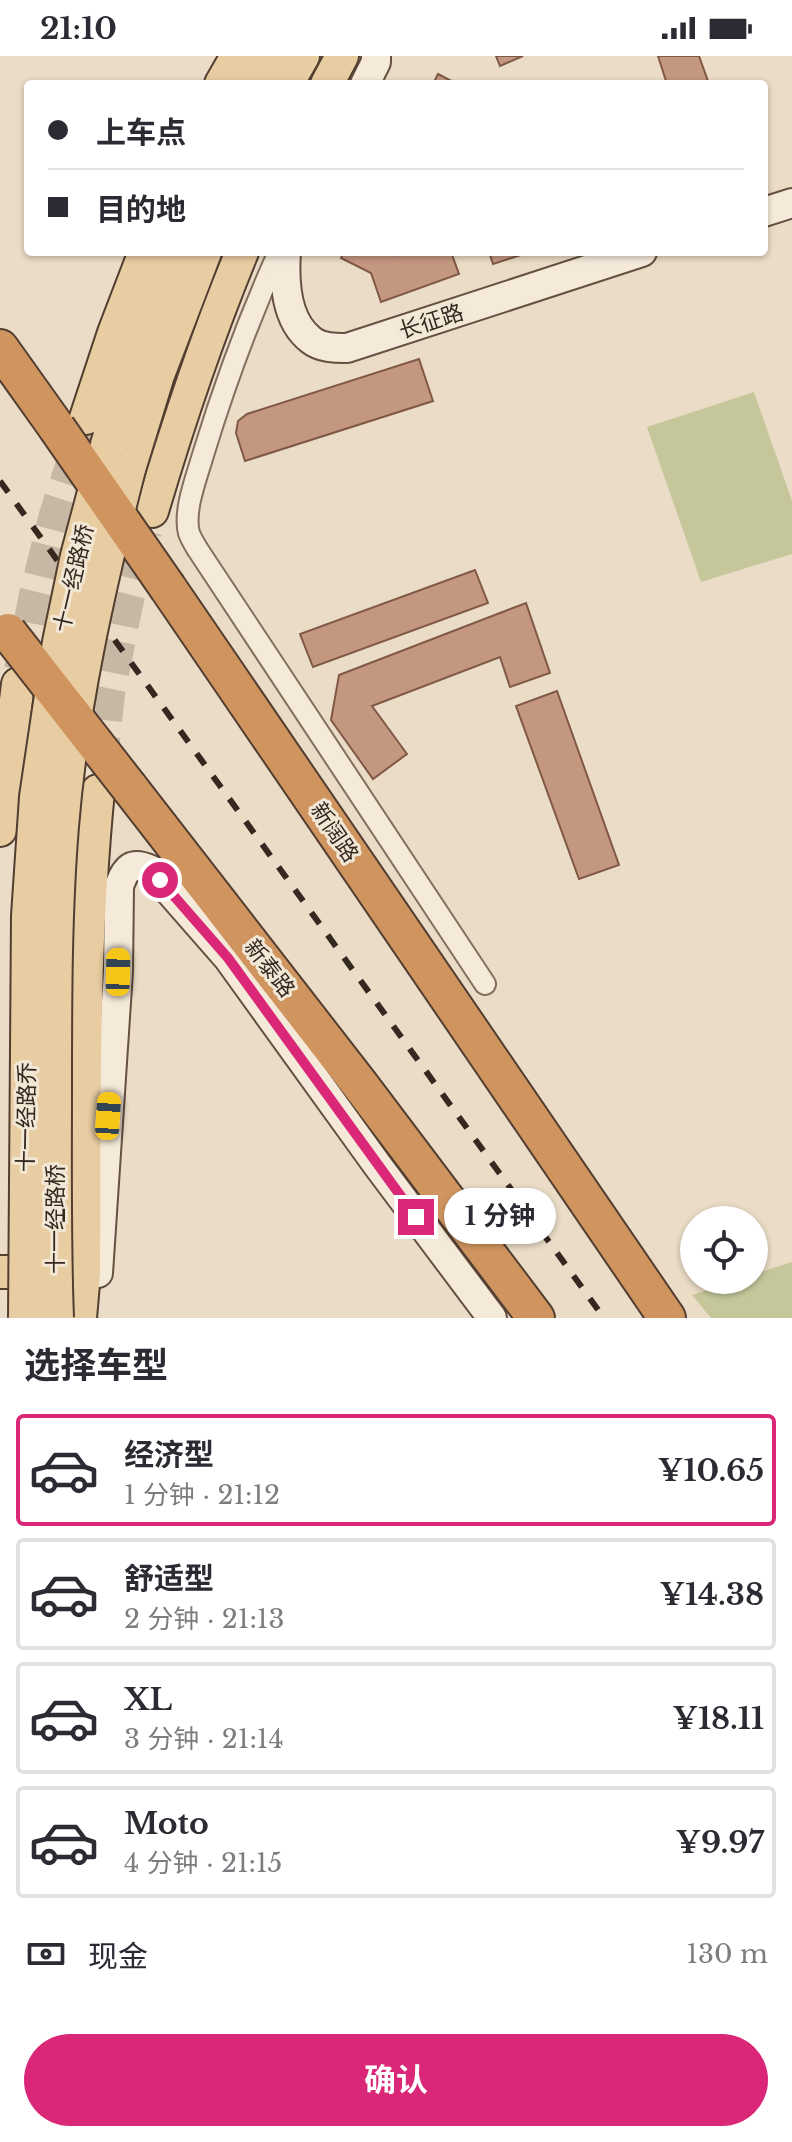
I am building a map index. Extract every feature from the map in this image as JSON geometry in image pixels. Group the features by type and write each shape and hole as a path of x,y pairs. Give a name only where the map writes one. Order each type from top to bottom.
{"highway":[{"name":"新阔路","path":"0,348 72,423 168,588 667,1318"},
{"name":"新泰路","path":"4,627 114,789 361,1086 536,1318"}],"main road":[{"path":"223,80 237,56"},
{"path":"257,80 270,56"},
{"path":"289,80 303,56"},
{"path":"329,80 342,56"},
{"path":"72,423 114,333 143,256"},
{"name":"十一经路桥","path":"57,1318 54,1243 55,999 43,922 36,797 59,642 77,556 133,360 172,256"},
{"path":"43,922 62,826 81,683 100,582 129,469 158,375 203,256"},
{"path":"152,511 177,424 240,256"},
{"path":"0,830 18,684"},
{"path":"87,1318 84,1272 86,981 91,858 114,789"},
{"name":"十一经路乔","path":"25,1318 43,922"},
{"path":"0,1272 84,1272"},
{"path":"80,1318 84,1272"}],"street":[{"path":"367,80 376,56"},
{"path":"768,211 792,203"},
{"path":"277,256 256,303 216,413 192,493 189,533 485,984"},
{"name":"长征路","path":"286,256 286,292 298,326 312,341 328,347 347,348 630,256"},
{"path":"95,1318 118,972 119,886 124,874 134,866 151,870 228,958 492,1318"}],"green space":[{"path":"754,392 792,501 792,554 701,582 647,427"},
{"path":"792,1262 792,1318 711,1318 692,1295 768,1294 768,1270"}],"building":[{"path":"496,56 523,56 500,66"},
{"path":"658,56 699,56 708,80 666,80"},
{"path":"438,74 449,80 435,80"},
{"path":"452,256 459,274 381,302 371,273 341,258"},
{"path":"490,256 518,256 493,264"},
{"path":"419,359 433,401 245,461 236,433 238,421 247,414"},
{"path":"475,570 488,603 313,667 300,634"},
{"path":"526,603 550,673 510,687 500,657 372,706 407,754 373,779 331,720 339,675"},
{"path":"557,691 619,865 579,879 516,706"}],"tunnel":[{"path":"20,670 55,515 82,433"},
{"path":"101,768 109,693 146,531"}],"railway":[{"path":"0,481 604,1318"}],"route":[{"path":"160,880 228,958 416,1217"}]}
